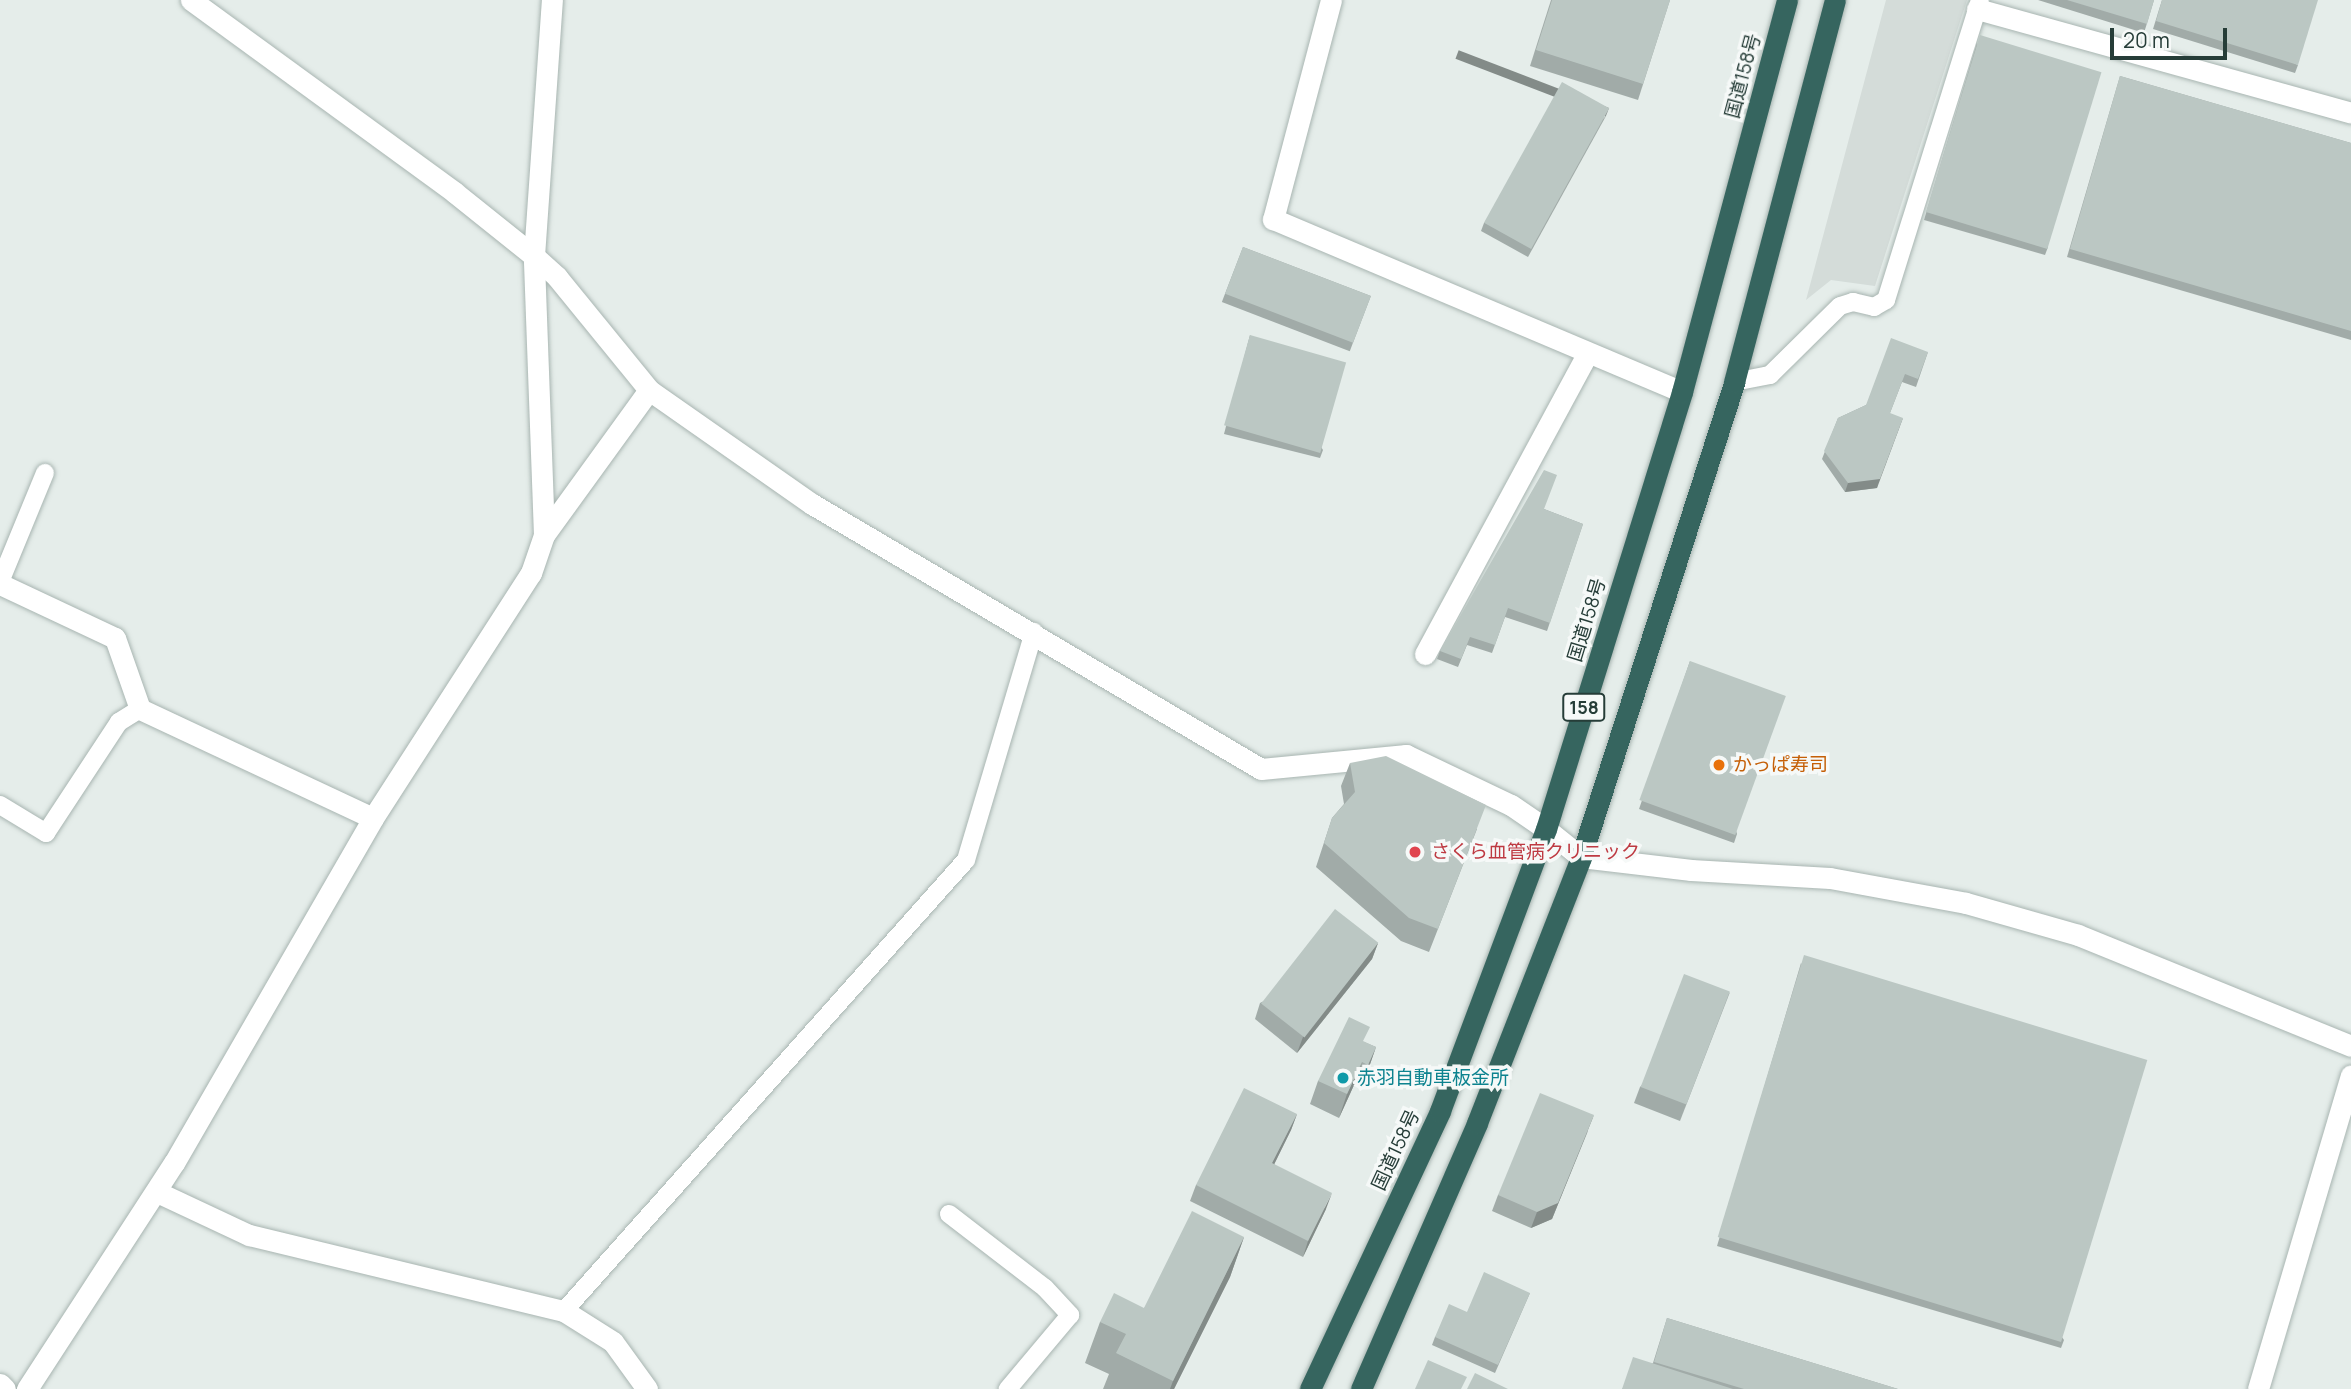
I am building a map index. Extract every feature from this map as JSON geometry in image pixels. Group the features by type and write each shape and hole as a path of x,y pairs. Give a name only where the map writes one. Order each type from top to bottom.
{"highway":[{"name":"国道158号","path":"1310,1389 1440,1111 1546,829 1682,392 1787,0"},
{"name":"158","path":"1361,1389 1477,1123 1581,857 1734,382 1835,0"}],"street":[{"path":"191,0 454,192 534,256 649,390 812,504 1034,632 1261,769 1406,755 1511,806 1581,857 1691,870 1830,878 1966,903 2078,935 2351,1046"},
{"path":"544,535 534,256 552,0"},
{"path":"1331,0 1273,219 1682,392"},
{"path":"1978,5 2351,113"},
{"path":"1425,654 1587,354"},
{"path":"27,1389 157,1192 373,818 531,573 544,535 649,390"},
{"path":"0,583 115,638 140,709 373,818"},
{"path":"2258,1389 2351,1075"},
{"path":"157,1192 249,1235 564,1311 613,1342 648,1389"},
{"path":"0,1384 5,1389"}],"lane":[{"path":"1734,382 1770,375 1840,306 1853,302 1874,307 1886,300 1978,5"},
{"path":"0,583 45,473"},
{"path":"564,1311 966,860 1034,632"},
{"path":"0,805 46,833 119,722 140,709"},
{"path":"949,1214 1045,1288 1070,1315 1008,1389"}],"shaded area":[{"path":"1886,0 1967,0 1875,286 1831,280 1806,300"}],"building":[{"path":"1552,0 1670,0 1643,84 1536,50"},
{"path":"2067,0 2154,0 2147,24"},
{"path":"2162,0 2318,0 2298,65 2156,21"},
{"path":"1980,35 2101,72 2047,249 1926,212"},
{"path":"2120,76 2351,143 2351,331 2070,249"},
{"path":"1562,82 1609,108 1531,249 1484,223"},
{"path":"1243,247 1371,296 1353,343 1225,294"},
{"path":"1250,335 1346,363 1320,453 1224,425"},
{"path":"1891,338 1928,352 1918,379 1905,374 1890,413 1903,418 1880,479 1848,483 1824,451 1838,418 1866,405"},
{"path":"1544,470 1557,475 1544,509 1583,524 1550,623 1508,608 1495,645 1470,637 1461,659 1440,651"},
{"path":"1690,661 1786,696 1735,835 1639,800"},
{"path":"1386,756 1486,805 1438,929 1409,918 1324,843 1332,818 1355,792 1350,763"},
{"path":"1335,909 1378,943 1304,1037 1261,1004"},
{"path":"1804,955 2147,1060 2061,1342 1718,1237"},
{"path":"1684,974 1730,992 1686,1105 1641,1087"},
{"path":"1349,1017 1370,1027 1363,1041 1376,1047 1368,1065 1362,1062 1347,1094 1318,1081"},
{"path":"1244,1088 1297,1114 1272,1163 1332,1193 1308,1241 1196,1185"},
{"path":"1540,1093 1594,1115 1558,1203 1537,1212 1498,1195"},
{"path":"1192,1211 1244,1237 1173,1381 1116,1353 1126,1334 1100,1322 1114,1293 1144,1308"},
{"path":"1484,1272 1530,1293 1498,1365 1435,1337 1449,1304 1467,1312"},
{"path":"1667,1318 1898,1389 1744,1389 1654,1362"},
{"path":"1633,1357 1733,1389 1622,1389"},
{"path":"1428,1360 1467,1377 1461,1389 1415,1389"},
{"path":"1475,1373 1508,1389 1467,1389"}],"place":[{"name":"かっぱ寿司","path":"1719,765"},
{"name":"さくら血管病クリニック","path":"1415,852"},
{"name":"赤羽自動車板金所","path":"1343,1078"}]}
